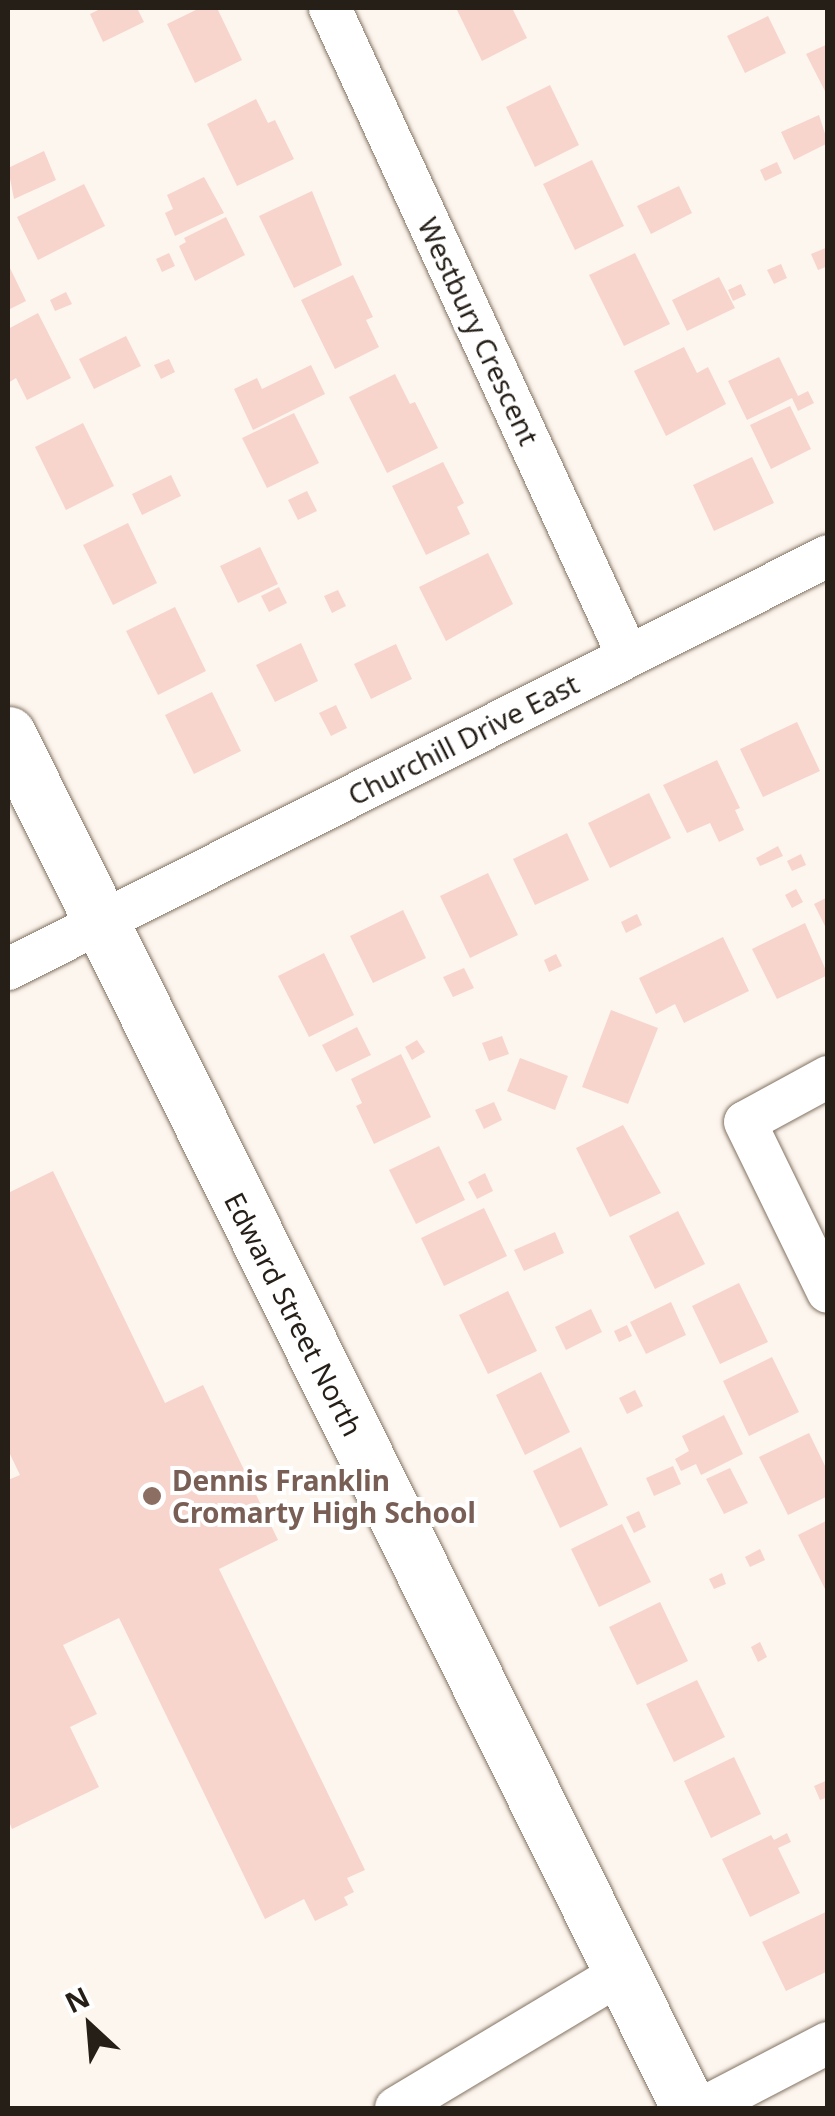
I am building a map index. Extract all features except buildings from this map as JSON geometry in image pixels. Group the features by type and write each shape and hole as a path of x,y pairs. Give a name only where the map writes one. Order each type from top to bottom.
{"main road":[{"name":"Edward Street North","path":"8,734 99,925 689,2108"}],"street":[{"name":"Westbury Crescent","path":"330,8 628,654"},
{"name":"Churchill Drive East","path":"8,969 828,556"},
{"path":"828,1078 745,1122 828,1292"},
{"path":"396,2108 623,1972"},
{"path":"704,2108 828,2043"}],"place":[{"name":"Dennis Franklin Cromarty High School","path":"152,1496"}]}
